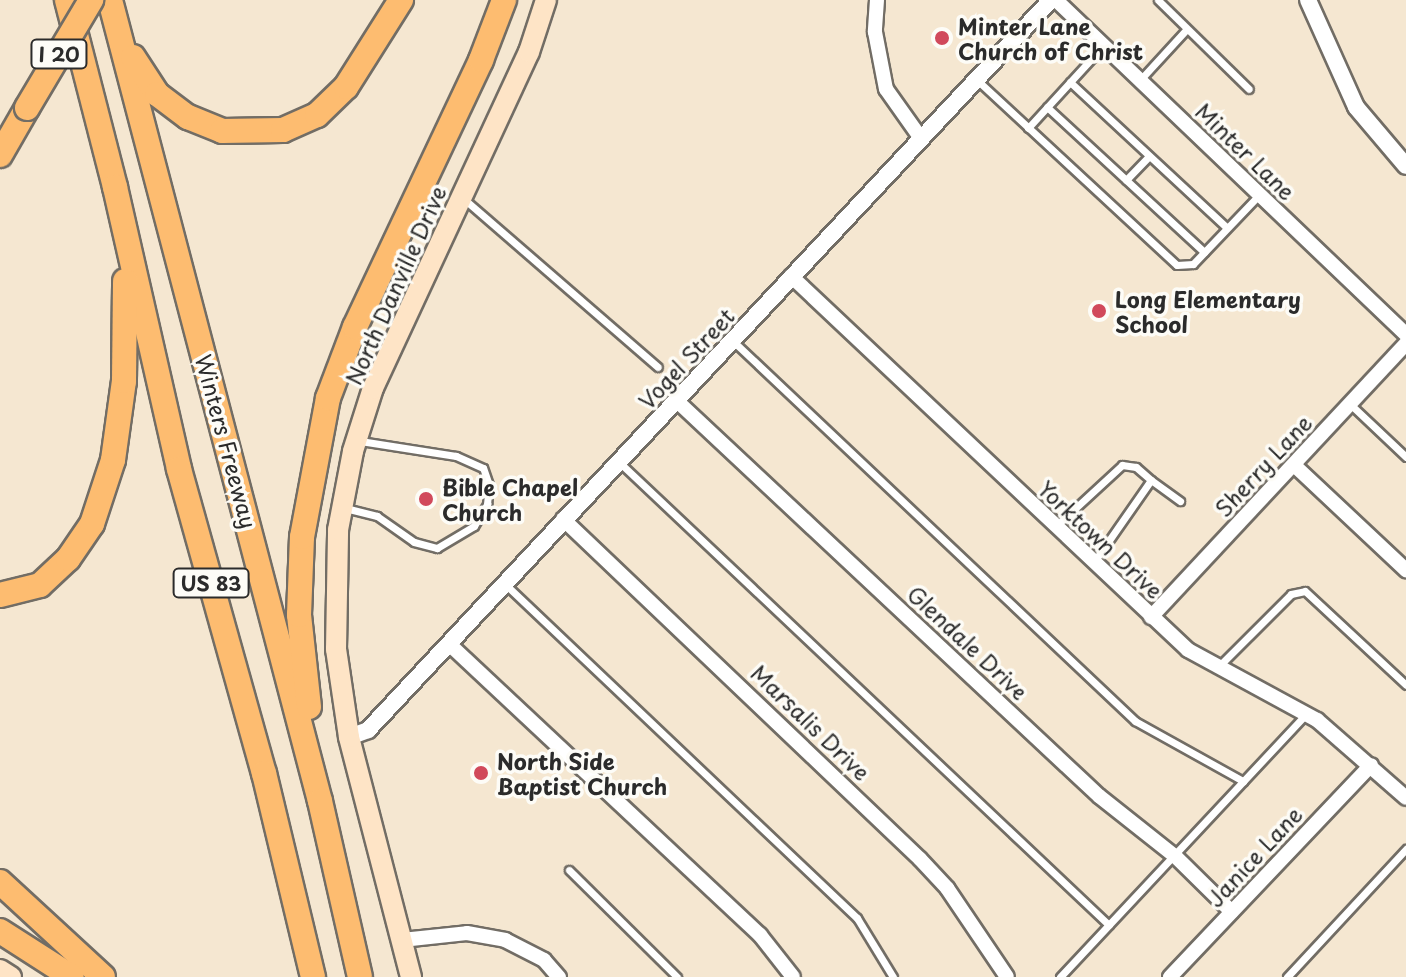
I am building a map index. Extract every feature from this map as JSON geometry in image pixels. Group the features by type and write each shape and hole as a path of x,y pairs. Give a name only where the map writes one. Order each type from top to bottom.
{"highway":[{"name":"US 83","path":"67,0 115,187 179,469 264,773 313,977"},
{"name":"I 20","path":"0,155 91,0"},
{"name":"Winters Freeway","path":"110,0 320,801 360,977"},
{"path":"116,25 146,82 172,107 222,131 265,133 305,122 346,87 401,0"},
{"path":"320,801 299,615 312,461 355,327 481,60 504,0"},
{"path":"0,595 40,585 68,559 92,524 113,460 127,302 115,187"},
{"path":"0,882 103,977"},
{"path":"0,931 72,977"}],"main road":[{"name":"North Danville Drive","path":"411,977 349,737 334,592 343,507 356,440 406,308 529,52 546,0"},
{"path":"0,970 11,977"}],"street":[{"path":"877,0 875,32 886,89 920,137"},
{"name":"Vogel Street","path":"349,737 368,730 920,137 1054,0"},
{"name":"Minter Lane","path":"1054,0 1406,334"},
{"path":"1308,0 1356,107 1406,166"},
{"name":"Yorktown Drive","path":"791,276 1151,617 1217,669 1306,714 1371,765 1406,798"},
{"name":"Sherry Lane","path":"1151,617 1406,344"},
{"name":"Glendale Drive","path":"677,401 1099,796 1174,856 1232,912"},
{"path":"1294,465 1406,570"},
{"name":"Marsalis Drive","path":"563,519 920,859 947,888 1007,977"},
{"path":"449,644 760,935 793,977"},
{"name":"Janice Lane","path":"1170,977 1371,765"},
{"path":"402,940 467,933 505,940 544,960 559,977"}],"lane":[{"path":"1158,0 1249,89"},
{"path":"1140,80 1186,30"},
{"path":"1028,128 1104,45"},
{"path":"975,79 1177,265 1193,264 1260,194"},
{"path":"1070,82 1227,228"},
{"path":"1047,107 1204,252"},
{"path":"1126,180 1149,156"},
{"path":"460,196 658,367"},
{"path":"732,340 1135,721 1243,781"},
{"path":"1350,404 1406,457"},
{"path":"343,507 377,516 414,542 437,548 474,526 487,504 489,485 483,468 456,456 356,440"},
{"path":"619,462 1109,925"},
{"path":"1056,526 1122,465 1136,467 1180,501"},
{"path":"1094,562 1151,480"},
{"path":"504,584 857,918 893,977"},
{"path":"1217,669 1291,594 1305,591 1406,685"},
{"path":"1060,977 1306,714"},
{"path":"1287,977 1406,849"},
{"path":"569,870 677,977"}],"place":[{"name":"Minter Lane Church of Christ","path":"942,38"},
{"name":"Long Elementary School","path":"1099,311"},
{"name":"Bible Chapel Church","path":"426,499"},
{"name":"North Side Baptist Church","path":"481,773"}]}
